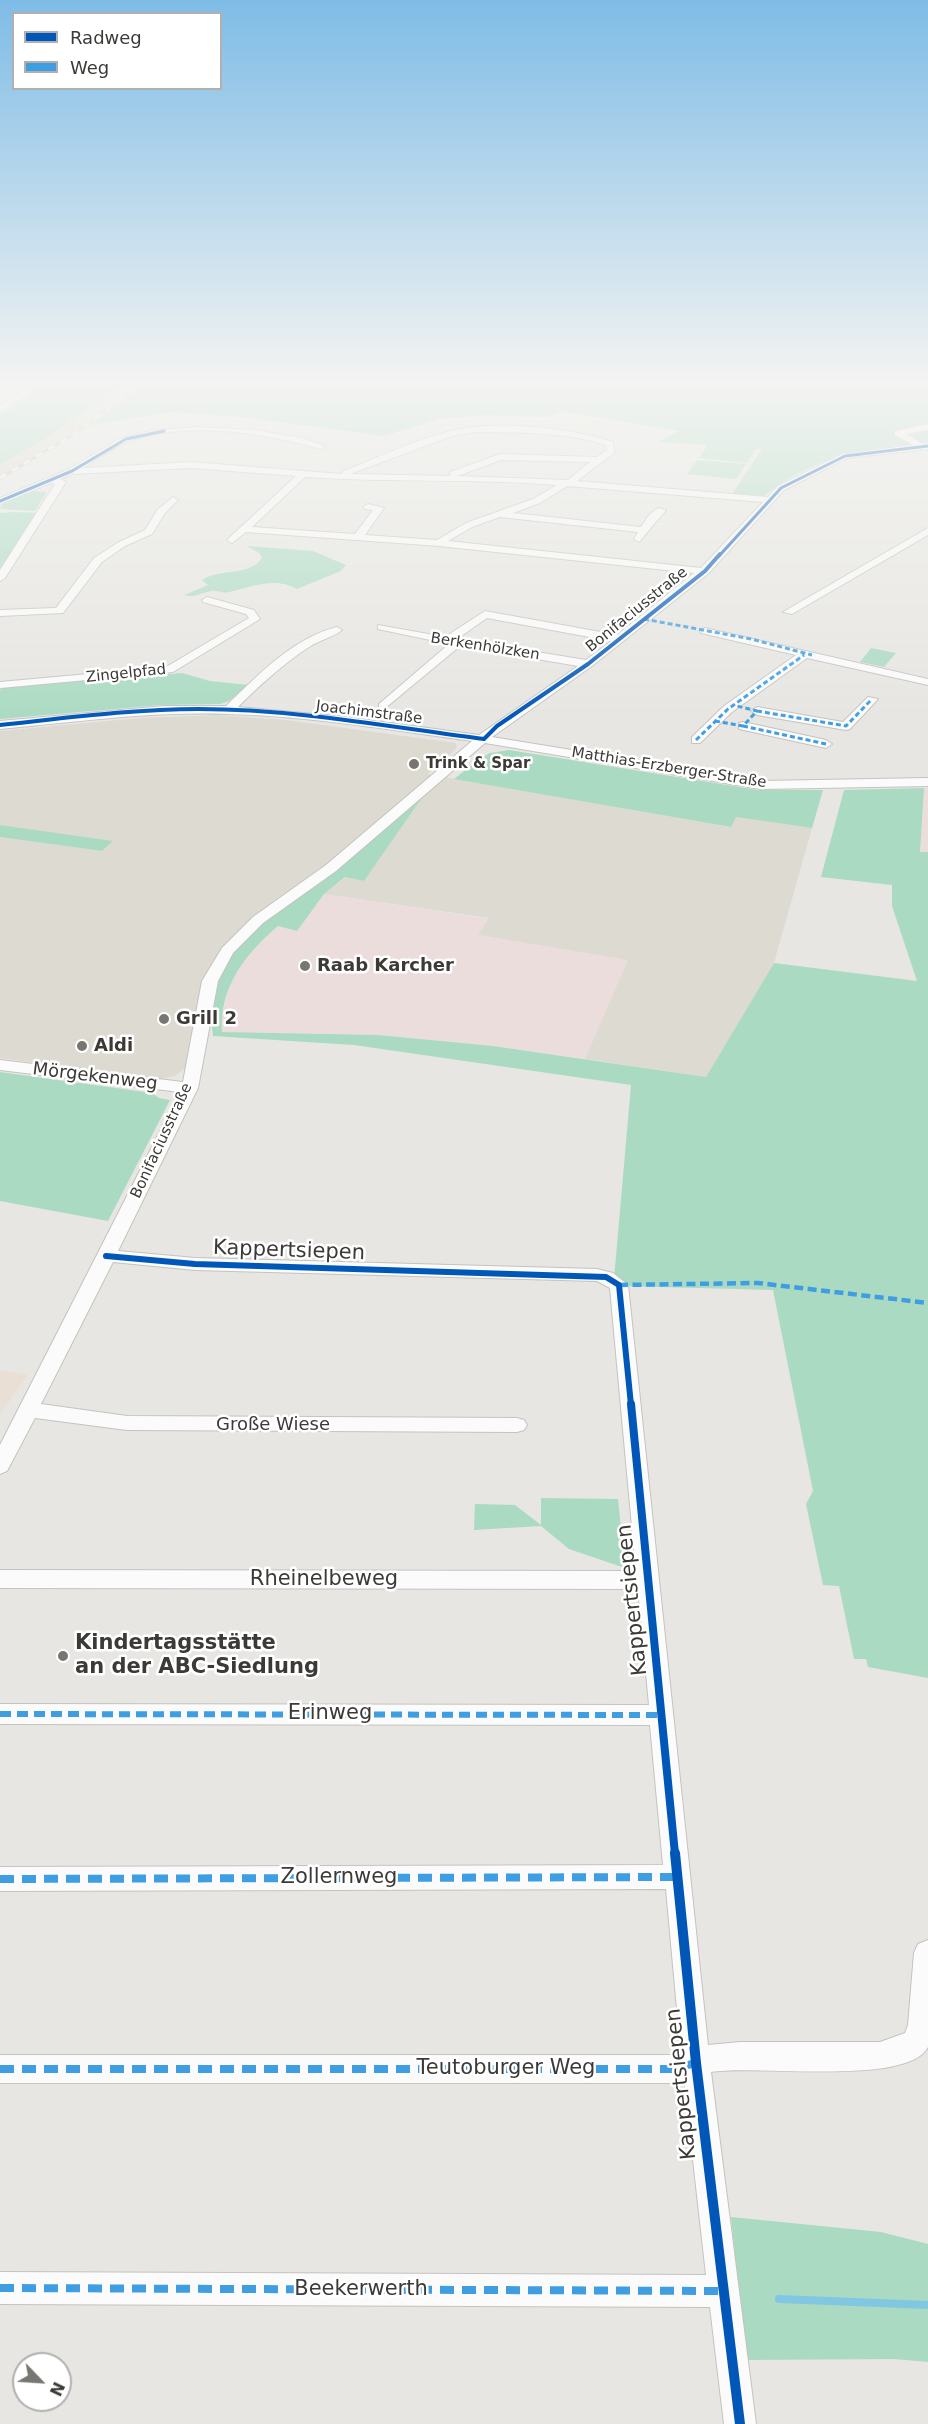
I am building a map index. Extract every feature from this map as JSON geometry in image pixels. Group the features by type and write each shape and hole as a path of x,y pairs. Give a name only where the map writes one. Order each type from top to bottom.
{"street":[{"path":"0,578 52,496"},
{"path":"232,540 280,496"},
{"path":"439,543 455,531 546,496"},
{"path":"722,496 768,500"},
{"name":"Bonifaciusstraße","path":"0,1466 190,1088 210,981 227,951 258,920 331,868 497,726 588,664 705,571 772,496"},
{"path":"0,613 59,611 92,567 115,548 149,532 161,511 173,500"},
{"path":"358,537 379,508 368,507"},
{"path":"499,514 641,535 661,510"},
{"path":"245,529 439,543 705,571"},
{"path":"788,612 928,531"},
{"name":"Zingelpfad","path":"0,685 169,670 255,619 250,612 207,600"},
{"path":"383,706 485,614 619,639"},
{"name":"Berkenhölzken","path":"382,627 452,642 588,664"},
{"path":"229,710 306,643 321,633 337,630"},
{"path":"705,631 767,643 804,655 928,682"},
{"path":"696,740 733,705 804,655"},
{"path":"733,705 846,726 872,699"},
{"name":"Joachimstraße","path":"0,725 165,710 229,710 347,721 484,739"},
{"path":"743,726 757,711"},
{"path":"715,721 826,744"},
{"name":"Matthias-Erzberger-Straße","path":"484,739 761,785 928,782"},
{"name":"Mörgekenweg","path":"0,1065 190,1088"},
{"name":"Kappertsiepen","path":"106,1256 195,1264 597,1275 613,1280 619,1285 696,2063 740,2424"},
{"name":"Große Wiese","path":"29,1410 127,1423 517,1425"},
{"name":"Rheinelbeweg","path":"0,1579 648,1580"},
{"name":"Erinweg","path":"0,1714 660,1715"},
{"name":"Zollernweg","path":"0,1879 677,1877"},
{"name":"Teutoburger Weg","path":"0,2069 672,2068 722,2056 870,2057 902,2053 916,2042 924,2021 928,1953"},
{"name":"Beekerwerth","path":"0,2288 723,2291"}],"shaded area":[{"path":"216,715 286,720 456,743 457,748 428,774 730,827 736,817 812,828 774,963 706,1077 585,1059 628,960 478,935 489,918 324,894 346,877 364,881 394,836 239,935 193,1062 175,1076 160,1079 0,1058 0,837 102,851 112,842 0,825 0,731 140,718"},
{"path":"924,788 928,788 928,852 920,852"},
{"path":"324,894 489,919 478,935 629,960 585,1059 493,1046 378,1035 221,1032 221,1019 232,976 256,944 278,926 297,931"},
{"path":"0,1370 28,1375 0,1414"}],"green space":[{"path":"21,496 44,496 35,511 0,509 3,504"},
{"path":"0,513 42,513 0,575"},
{"path":"247,546 313,551 346,565 341,571 297,589 280,583 271,583 227,592 213,591 195,596 184,595 208,585 202,580 209,576 250,568 256,564 262,558 259,553"},
{"path":"871,648 896,653 884,667 860,662"},
{"path":"182,673 210,681 248,685 229,701 220,704 160,705 0,719 0,690 4,687"},
{"path":"509,750 758,790 823,790 812,828 736,817 731,827 454,779 472,765 478,766 481,762 477,761 490,753"},
{"path":"430,786 364,881 345,877 324,894 297,931 278,926 255,948 237,972 230,986 222,1016 222,1032 378,1035 493,1046 706,1077 774,963 917,981 892,906 892,885 821,877 844,790 924,788 920,852 928,852 928,1678 868,1667 866,1659 854,1659 839,1586 823,1585 806,1504 813,1491 773,1290 623,1286 614,1279 631,1085 354,1045 213,1036 209,997 213,981 243,935"},
{"path":"0,825 113,841 102,851 0,837"},
{"path":"0,1072 152,1093 159,1098 170,1100 108,1221 0,1201"},
{"path":"541,1498 618,1499 625,1568 569,1549 541,1526 474,1530 475,1504 515,1505 541,1525"},
{"path":"731,2217 881,2232 928,2244 928,2362 894,2359 746,2360"}],"waterway":[{"path":"779,2299 928,2305"}],"marked path":[{"path":"644,619 751,639 812,655"},
{"path":"696,740 728,709 804,655"},
{"path":"757,711 846,726 872,699"},
{"path":"715,721 743,726 757,711 733,705"},
{"path":"743,726 826,744"},
{"path":"619,1285 758,1283 928,1303"},
{"path":"0,1714 660,1715"},
{"path":"0,1879 677,1877"},
{"path":"0,2069 672,2069 696,2063"},
{"path":"0,2288 723,2291"}],"cycle path":[{"path":"0,501 12,496"},
{"path":"0,725 143,711 200,709 325,718 484,739 497,726 588,664 705,571 774,496"},
{"path":"106,1256 195,1264 597,1275 606,1277 619,1285 696,2063 740,2424"}],"place":[{"name":"Trink & Spar","path":"414,764"},
{"name":"Raab Karcher","path":"305,966"},
{"name":"Grill 2","path":"164,1019"},
{"name":"Aldi","path":"82,1046"},
{"name":"Kindertagsstätte an der ABC-Siedlung","path":"63,1656"}]}
